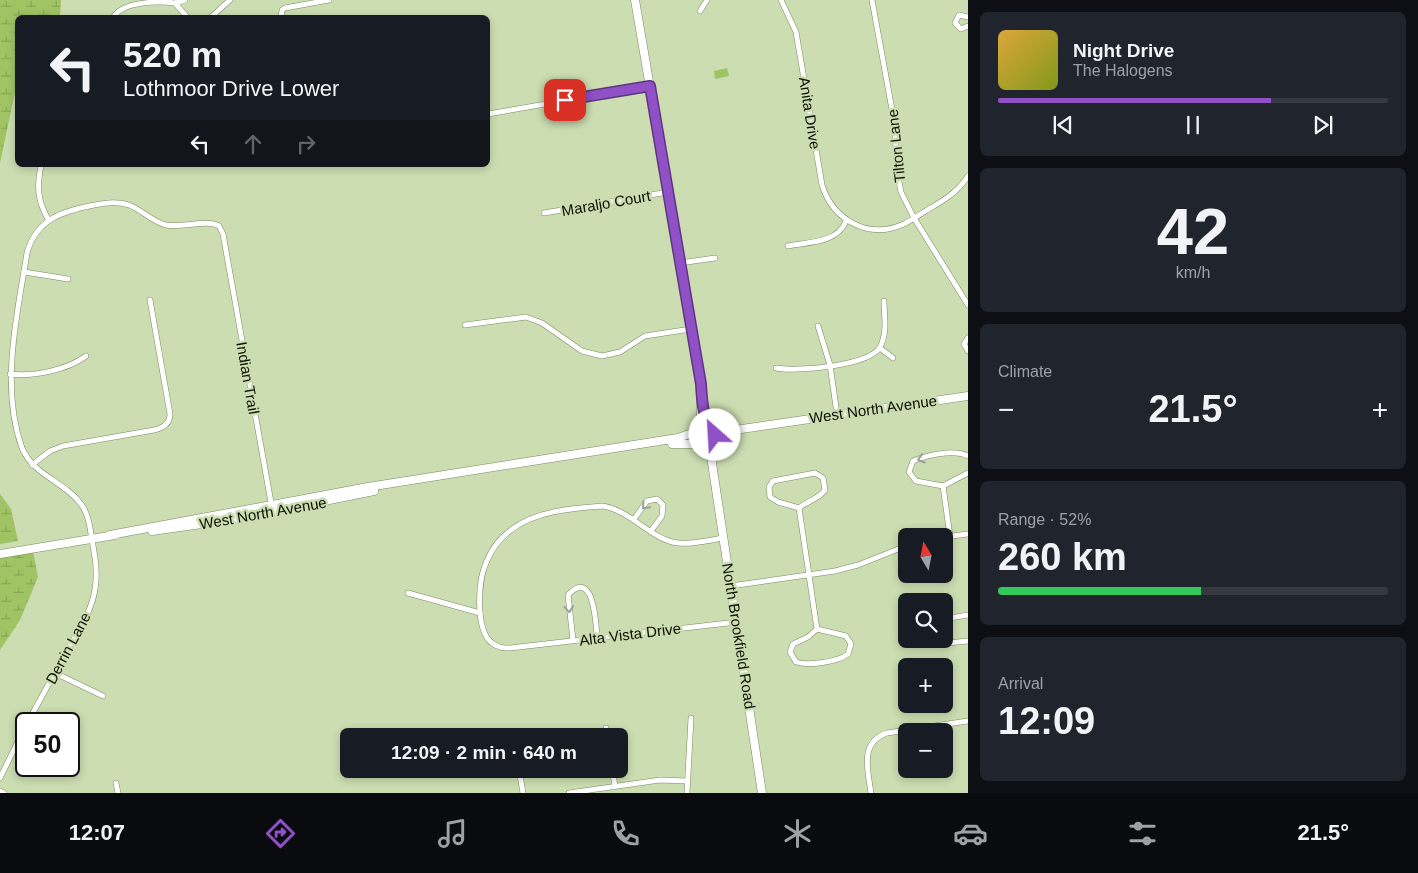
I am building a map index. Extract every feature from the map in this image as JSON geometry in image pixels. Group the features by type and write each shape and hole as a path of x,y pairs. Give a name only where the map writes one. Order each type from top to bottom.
{"main road":[{"path":"635,0 702,402 712,432 713,445 705,448 698,445 694,439 701,422 702,402"},
{"name":"West North Avenue","path":"712,432 968,396"},
{"name":"West North Avenue","path":"713,445 733,435 779,423"},
{"path":"696,431 712,432"},
{"name":"West North Avenue","path":"0,554 110,535 198,525 414,480 682,437 696,431"},
{"name":"West North Avenue","path":"628,445 685,442 698,445"},
{"name":"North Brookfield Road","path":"698,445 715,479"},
{"name":"North Brookfield Road","path":"713,445 711,455 762,793"}],"street":[{"path":"115,15 117,11 126,7 175,3 185,0"},
{"path":"213,15 230,0"},
{"path":"281,15 285,8 329,0"},
{"path":"700,10 707,0"},
{"name":"Anita Drive","path":"780,0 796,32 822,185 830,203 846,221"},
{"name":"Tilton Lane","path":"872,0 895,126 898,178 904,198 914,218 968,305"},
{"path":"175,3 185,15"},
{"path":"967,28 959,28 955,20 959,15 968,17"},
{"path":"490,114 650,86"},
{"path":"41,167 37,192 40,204 48,219 31,242 24,272 10,374 11,403 16,430 22,450 32,465 50,451 63,446 162,427 170,418 150,300"},
{"path":"788,246 823,240 834,236 846,221 875,229 894,227 914,218 951,195 968,176"},
{"name":"Maraljo Court","path":"544,213 668,192"},
{"name":"Indian Trail","path":"48,219 66,211 118,203 129,205 165,225 216,224 221,229 272,509"},
{"path":"680,263 715,258"},
{"path":"24,272 68,279"},
{"path":"776,368 791,370 867,358 880,348 885,335 884,300"},
{"path":"465,325 526,317 542,323 582,351 602,356 620,352 645,336 691,329"},
{"path":"818,326 830,365 837,414"},
{"path":"968,338 964,344 968,351"},
{"path":"880,348 893,358"},
{"path":"10,374 51,370 86,356"},
{"path":"968,456 956,453 913,461 909,472 916,481 943,486 968,473"},
{"name":"Derrin Lane","path":"32,465 68,490 81,504 88,520 97,573 92,601 34,712"},
{"path":"810,474 815,474 822,478 825,484 823,494 800,508 778,502 770,497 769,487 773,481 810,474"},
{"path":"943,486 949,528"},
{"path":"634,519 647,501 657,500 663,505 663,512 652,531"},
{"name":"Alta Vista Drive","path":"724,538 678,543 663,539 634,519 613,508 603,506 546,514 520,524 500,539 485,565 481,579 480,614 485,635 500,648 523,647 737,622"},
{"path":"800,508 817,629"},
{"path":"953,536 968,534"},
{"path":"731,586 809,575 858,565 898,549"},
{"path":"573,640 568,595 573,590 581,588 588,590 592,598 597,637"},
{"path":"408,593 480,614"},
{"path":"953,618 968,615"},
{"path":"817,629 846,636 851,644 848,654 842,658 829,660 796,662 790,652 793,644 808,637 817,629"},
{"path":"953,642 968,641"},
{"path":"55,673 103,696"},
{"path":"687,793 691,718"},
{"path":"871,793 866,759 869,747 876,739 887,733 968,721"},
{"name":"Derrin Lane","path":"0,778 15,748"},
{"path":"520,778 523,793"},
{"path":"614,778 615,786"},
{"path":"569,793 660,780 687,781"},
{"path":"116,783 118,793"},
{"path":"0,791 4,793"}],"green space":[{"path":"0,0 61,0 60,15 15,15 15,92 0,163"},
{"path":"727,68 729,76 715,79 714,71"},
{"path":"0,494 11,509 18,541 0,544"},
{"path":"32,546 38,577 20,620 0,650 0,552"}],"route":[{"path":"565,100 650,86 701,384 704,416 715,435"}]}
